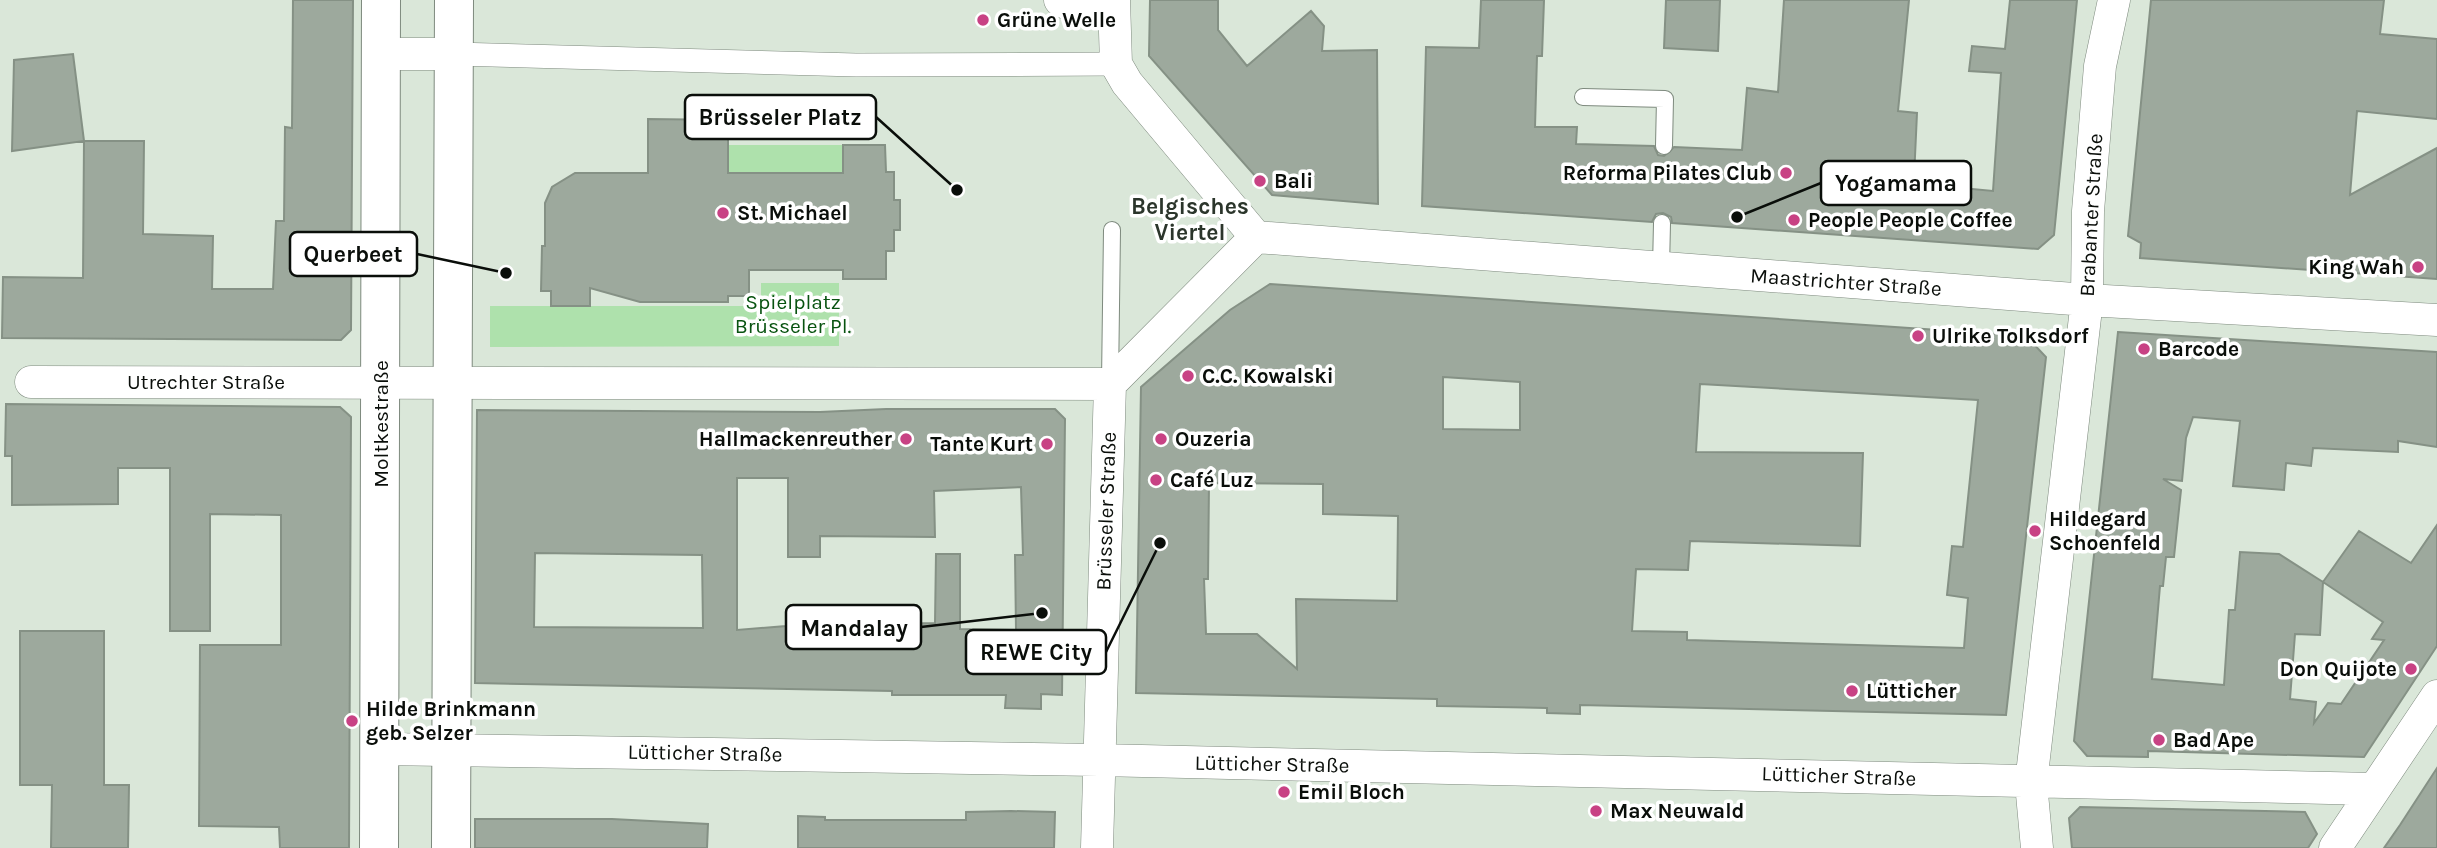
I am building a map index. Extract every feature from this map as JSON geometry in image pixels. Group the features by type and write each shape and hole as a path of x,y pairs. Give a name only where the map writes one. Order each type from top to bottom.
{"street":[{"name":"Moltkestraße","path":"379,848 382,0"},
{"path":"451,848 454,0"},
{"path":"1060,0 1083,11 1114,7 1116,64 1127,83 1256,237 1110,384"},
{"name":"Brabanter Straße","path":"2037,848 2031,783 2087,300 2088,211 2099,66 2114,0"},
{"path":"380,54 856,65 1116,64"},
{"name":"Maastrichter Straße","path":"1256,237 2087,300 2437,320"},
{"name":"Utrechter Straße","path":"32,382 1110,384"},
{"name":"Brüsseler Straße","path":"1097,848 1110,384"},
{"path":"2335,848 2437,696"},
{"name":"Lütticher Straße","path":"380,749 1099,760 2373,789"}],"lane":[{"path":"1583,97 1665,99 1664,146"},
{"path":"1661,268 1662,223"},
{"path":"1110,384 1112,230"}],"green space":[{"path":"727,145 843,145 843,173 728,173"},
{"name":"Spielplatz Brüsseler Pl.","path":"761,283 839,283 839,346 490,347 490,306 761,306"}],"building":[{"path":"293,0 353,0 351,330 341,340 2,338 3,277 83,278 84,141 144,141 143,234 213,236 212,289 273,289 276,221 284,221 285,127 292,128"},
{"path":"1150,0 1218,0 1218,30 1247,66 1311,11 1324,26 1322,51 1377,50 1378,204 1272,195 1149,56"},
{"path":"1481,0 1544,0 1542,56 1537,56 1535,127 1577,127 1576,144 1654,146 1658,155 1664,156 1674,147 1742,150 1747,88 1778,92 1784,0 1909,0 1898,111 1917,113 1914,178 1931,179 1930,185 1993,191 2001,73 1969,71 1972,46 2005,49 2010,0 2077,0 2054,235 2038,249 1672,223 1671,217 1663,213 1656,214 1652,222 1422,206 1426,47 1479,48"},
{"path":"1666,0 1720,0 1718,51 1664,48"},
{"path":"2151,0 2384,0 2380,34 2437,39 2437,119 2357,111 2350,195 2437,148 2437,279 2140,258 2141,243 2128,236"},
{"path":"73,54 84,141 12,151 14,60"},
{"name":"St. Michael","path":"648,119 728,120 728,173 843,173 843,145 885,145 886,172 894,172 894,200 900,200 900,230 894,230 894,251 886,251 886,279 843,279 843,270 749,270 749,296 728,296 728,302 640,302 590,288 590,306 551,306 551,291 541,291 545,203 552,187 575,173 648,173"},
{"path":"1270,284 2026,336 2046,357 2006,715 1580,705 1580,714 1547,713 1547,708 1437,706 1437,699 1136,693 1141,387 1230,310","holes":["1443,377 1520,382 1520,430 1443,429","1700,384 1978,400 1963,547 1952,546 1947,595 1968,598 1964,648 1687,640 1687,632 1632,631 1636,569 1688,570 1690,541 1860,546 1863,453 1696,452","1209,483 1323,484 1323,514 1398,516 1397,601 1296,599 1297,669 1257,634 1206,634 1204,579 1208,579"]},
{"path":"2118,332 2437,352 2437,447 2398,441 2398,452 2313,448 2311,466 2286,463 2284,490 2233,486 2240,421 2193,417 2186,438 2182,481 2163,479 2181,490 2174,557 2166,557 2163,586 2160,586 2152,679 2224,685 2229,610 2235,610 2240,552 2279,554 2323,582 2359,531 2411,563 2437,525 2437,646 2364,757 2148,751 2148,757 2087,756 2074,741","holes":["2323,582 2383,622 2372,639 2384,640 2341,704 2328,703 2314,723 2316,702 2290,699 2295,634 2320,635"]},
{"path":"6,404 340,407 351,417 349,848 280,848 279,827 199,826 200,645 281,645 281,515 210,514 210,631 170,631 170,468 118,468 118,504 12,505 12,456 5,456"},
{"path":"886,409 1055,409 1065,419 1062,695 1041,694 1041,709 1005,708 1006,695 892,695 892,691 475,683 477,410 820,412","holes":["737,478 788,478 788,557 820,557 820,536 935,537 934,491 1021,487 1023,555 1015,555 1016,630 960,629 960,554 936,554 935,623 892,624 892,635 822,634 822,618 786,618 786,626 737,630","535,553 702,555 703,628 534,627"]},
{"path":"20,631 104,631 104,785 129,785 128,848 51,848 52,785 20,785"},
{"path":"2437,768 2437,848 2384,848 2400,825"},
{"path":"2080,807 2305,812 2317,834 2308,848 2072,848 2069,818"},
{"path":"966,812 1055,812 1054,848 798,848 798,816 825,817 825,820 966,820"},
{"path":"475,819 612,819 708,824 707,848 475,848"}],"place":[{"name":"Grüne Welle","path":"983,20"},
{"name":"Reforma Pilates Club","path":"1786,173"},
{"name":"Bali","path":"1260,181"},
{"name":"Brüsseler Platz","path":"957,190"},
{"name":"St. Michael","path":"723,213"},
{"name":"Yogamama","path":"1737,217"},
{"name":"People People Coffee","path":"1794,220"},
{"name":"King Wah","path":"2418,267"},
{"name":"Querbeet","path":"506,273"},
{"name":"Ulrike Tolksdorf","path":"1918,336"},
{"name":"Barcode","path":"2144,349"},
{"name":"C.C. Kowalski","path":"1188,376"},
{"name":"Hallmackenreuther","path":"906,439"},
{"name":"Ouzeria","path":"1161,439"},
{"name":"Tante Kurt","path":"1047,444"},
{"name":"Café Luz","path":"1156,480"},
{"name":"Hildegard Schoenfeld","path":"2035,531"},
{"name":"REWE City","path":"1160,543"},
{"name":"Mandalay","path":"1042,613"},
{"name":"Don Quijote","path":"2411,669"},
{"name":"Lütticher","path":"1852,691"},
{"name":"Hilde Brinkmann geb. Selzer","path":"352,721"},
{"name":"Bad Ape","path":"2159,740"},
{"name":"Emil Bloch","path":"1284,792"},
{"name":"Max Neuwald","path":"1596,811"}],"district":[{"name":"Belgisches Viertel","path":"1190,219"}]}
